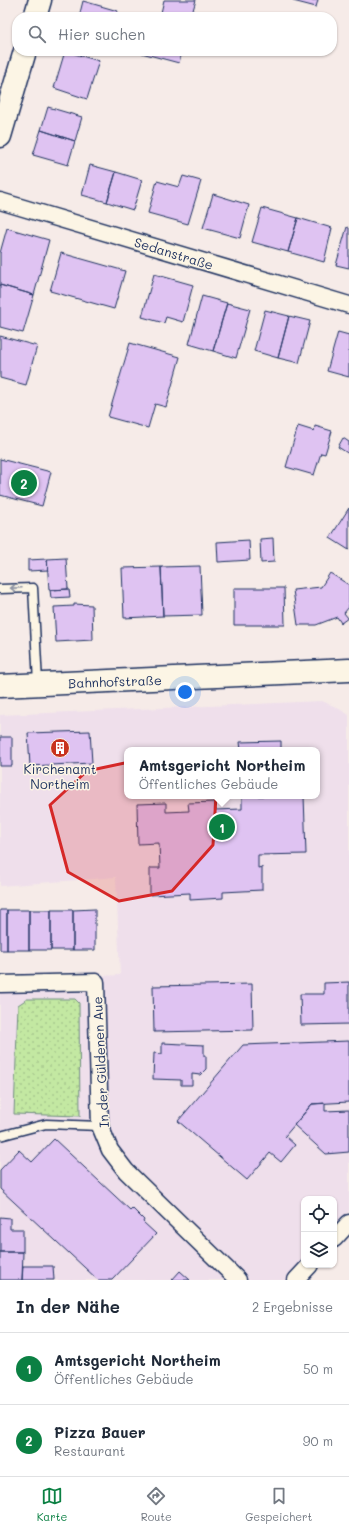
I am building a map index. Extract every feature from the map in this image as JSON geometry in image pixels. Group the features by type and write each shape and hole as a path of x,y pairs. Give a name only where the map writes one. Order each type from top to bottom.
{"main road":[{"path":"36,12 40,0"},
{"path":"0,136 24,56"},
{"name":"Bahnhofstraße","path":"0,686 349,670"}],"street":[{"name":"Sedanstraße","path":"0,201 349,305"},
{"name":"In der Güldenen Aue","path":"0,984 96,982 100,1126 110,1150 126,1170 238,1280"},
{"path":"337,1236 349,1223"},
{"path":"296,1280 307,1268"}],"lane":[{"path":"0,589 33,588 38,684"},
{"path":"0,1136 46,1124 100,1126"}],"highlighted area":[{"path":"167,754 216,796 213,845 172,891 119,901 68,872 50,805 87,771"}],"shaded area":[{"path":"322,701 349,715 349,1211 337,1225 337,1196 301,1196 301,1265 288,1280 0,1280 0,981 120,975 116,877 0,886 0,715"}],"green space":[{"path":"27,999 75,999 79,1003 80,1116 14,1114 18,1005"}],"building":[{"path":"164,0 196,0 192,12 161,12"},
{"path":"318,0 316,7 293,1"},
{"path":"83,1 118,11 118,12 80,12"},
{"path":"64,56 82,56 99,61 87,99 54,88"},
{"path":"153,56 181,56 179,63"},
{"path":"48,107 82,117 75,141 41,130"},
{"path":"41,130 75,141 68,165 33,155"},
{"path":"90,165 116,172 107,202 82,195"},
{"path":"116,172 142,180 133,210 107,202"},
{"path":"183,176 201,181 188,224 148,213 157,181 179,187"},
{"path":"213,194 249,205 240,238 203,228"},
{"path":"262,208 298,218 288,252 252,242"},
{"path":"298,218 332,228 324,262 288,252"},
{"path":"347,227 349,228 349,268 336,265"},
{"path":"7,228 49,240 34,295 0,285 0,253"},
{"path":"61,253 125,271 114,309 50,291"},
{"path":"154,274 193,285 183,322 166,317 164,323 142,317"},
{"path":"0,285 34,295 23,333 0,327"},
{"path":"202,296 227,303 213,351 189,344"},
{"path":"227,303 250,309 236,358 213,351"},
{"path":"265,310 289,316 278,358 254,351"},
{"path":"289,316 310,321 299,363 278,358"},
{"path":"338,332 349,335 349,377 327,371"},
{"path":"0,336 37,346 26,385 0,378"},
{"path":"130,343 180,357 166,407 155,404 148,428 108,417"},
{"path":"298,426 314,431 315,426 332,431 325,454 321,453 314,475 286,467"},
{"path":"343,438 349,442 349,454 338,447"},
{"path":"0,459 51,472 42,506 0,495"},
{"path":"349,508 349,550 330,538"},
{"path":"273,538 274,562 261,563 260,539"},
{"path":"249,540 250,560 218,562 217,542"},
{"path":"66,558 68,589 49,590 47,559"},
{"path":"47,559 48,570 28,571 28,560"},
{"path":"200,566 202,615 163,616 161,567"},
{"path":"161,567 163,616 124,618 122,568"},
{"path":"330,573 349,585 349,607 344,613 348,618 341,623 337,617 316,625 298,625 293,590 321,587"},
{"path":"234,588 284,588 285,625 234,625"},
{"path":"69,589 70,597 51,598 50,590"},
{"path":"74,604 92,605 93,640 56,642 54,607 74,606"},
{"name":"Kirchenamt Northeim","path":"90,731 92,763 30,766 28,733"},
{"name":"Kirchenamt Northeim","path":"0,737 12,737 12,766 0,766"},
{"path":"281,741 281,747 241,747 240,742"},
{"path":"242,799 304,799 306,854 258,855 258,868 262,867 262,890 223,892 223,898 190,900 190,893 150,895 150,868 160,868 159,843 138,844 137,804 166,803 166,812 189,811 188,803 215,802 215,810 242,809"},
{"path":"95,909 95,950 73,950 73,910"},
{"path":"0,910 7,910 7,950 0,950"},
{"path":"7,910 29,910 29,950 7,950"},
{"path":"29,910 51,910 51,950 29,950"},
{"path":"51,910 73,910 73,950 51,950"},
{"path":"349,982 349,1024 301,1025 300,994 324,994 324,983"},
{"path":"252,984 253,1030 154,1032 153,986"},
{"path":"349,1041 349,1102 312,1104 285,1136 295,1145 281,1162 270,1153 247,1180 178,1121 243,1045"},
{"path":"162,1043 204,1045 206,1069 200,1075 192,1074 192,1085 181,1085 181,1080 153,1079 154,1053 162,1054"},
{"path":"325,1103 325,1111 349,1110 349,1152 326,1154 294,1125 312,1104"},
{"path":"54,1139 130,1210 132,1208 144,1220 143,1222 156,1234 112,1280 98,1280 0,1189 0,1170 19,1150 32,1162"},
{"path":"0,1217 10,1218 10,1229 23,1229 23,1252 0,1252"},
{"path":"0,1252 23,1252 22,1280 0,1280"},
{"path":"23,1266 53,1266 54,1280 22,1280"},
{"path":"180,1271 190,1280 172,1280"}],"place":[{"name":"Pizza Bauer","path":"24,483"},
{"name":"Kirchenamt Northeim","path":"60,748"},
{"name":"Amtsgericht Northeim","path":"222,827"}]}
